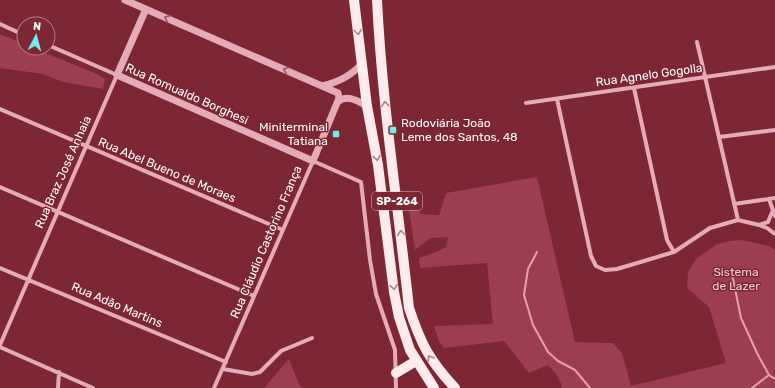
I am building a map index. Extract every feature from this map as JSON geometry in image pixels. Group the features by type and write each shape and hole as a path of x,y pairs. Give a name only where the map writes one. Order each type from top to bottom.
{"main road":[{"name":"SP-264","path":"354,0 367,106 378,165 394,292 399,317 410,350 434,388"},
{"name":"SP-264","path":"377,0 386,106 409,308 416,329 430,359 439,372 455,388"},
{"path":"396,373 416,361"}],"street":[{"path":"125,0 322,86 345,78 362,64"},
{"name":"Rua Braz José Anhaia","path":"0,346 146,9"},
{"path":"0,24 16,31"},
{"path":"697,42 738,220"},
{"name":"Rua Romualdo Borghesi","path":"56,48 361,182 370,260 376,294 395,350 396,373"},
{"name":"Rua Agnelo Gogolla","path":"526,103 775,67"},
{"name":"Rua Cláudio Castorino França","path":"214,388 339,98 338,93 322,86"},
{"path":"634,88 667,240 674,252"},
{"path":"337,103 343,98 351,98 367,106"},
{"path":"557,99 591,256 596,266 605,270 617,269 674,252 710,228 738,220 759,225 775,234"},
{"name":"Rua Abel Bueno de Moraes","path":"0,109 283,230"},
{"path":"719,137 775,130"},
{"path":"0,187 254,296"},
{"path":"734,204 775,198"},
{"path":"769,199 775,216"},
{"path":"759,225 768,222 773,210"},
{"name":"Rua Adão Martins","path":"0,268 226,362"},
{"path":"223,369 252,374 260,372 281,351 312,338"},
{"path":"0,346 94,388"},
{"path":"58,388 59,372"},
{"path":"396,373 396,388"}],"green space":[{"path":"0,34 16,41 16,56 53,56 97,74 105,79 103,89 63,82 43,74 0,68"},
{"name":"Sistema de Lazer","path":"537,177 575,342 613,343 622,353 631,386 726,363 709,307 687,288 688,272 696,259 717,244 742,240 769,246 775,250 775,388 561,388 562,385 556,374 548,365 529,373 504,341 444,348 439,342 434,326 493,324 487,263 420,268 419,258 446,247 448,237 430,238 415,250 407,197 417,197 420,214 439,215 446,193"},
{"path":"289,359 300,386 304,388 264,388"}],"waterway":[{"path":"537,252 528,269 524,295 533,325 548,352 558,361 575,370 590,388"},
{"path":"731,269 741,318 769,375 775,379"},
{"path":"752,388 769,375"}],"place":[{"name":"Rodoviária João Leme dos Santos, 48","path":"393,130"},
{"name":"Miniterminal Tatiana","path":"336,134"}]}
